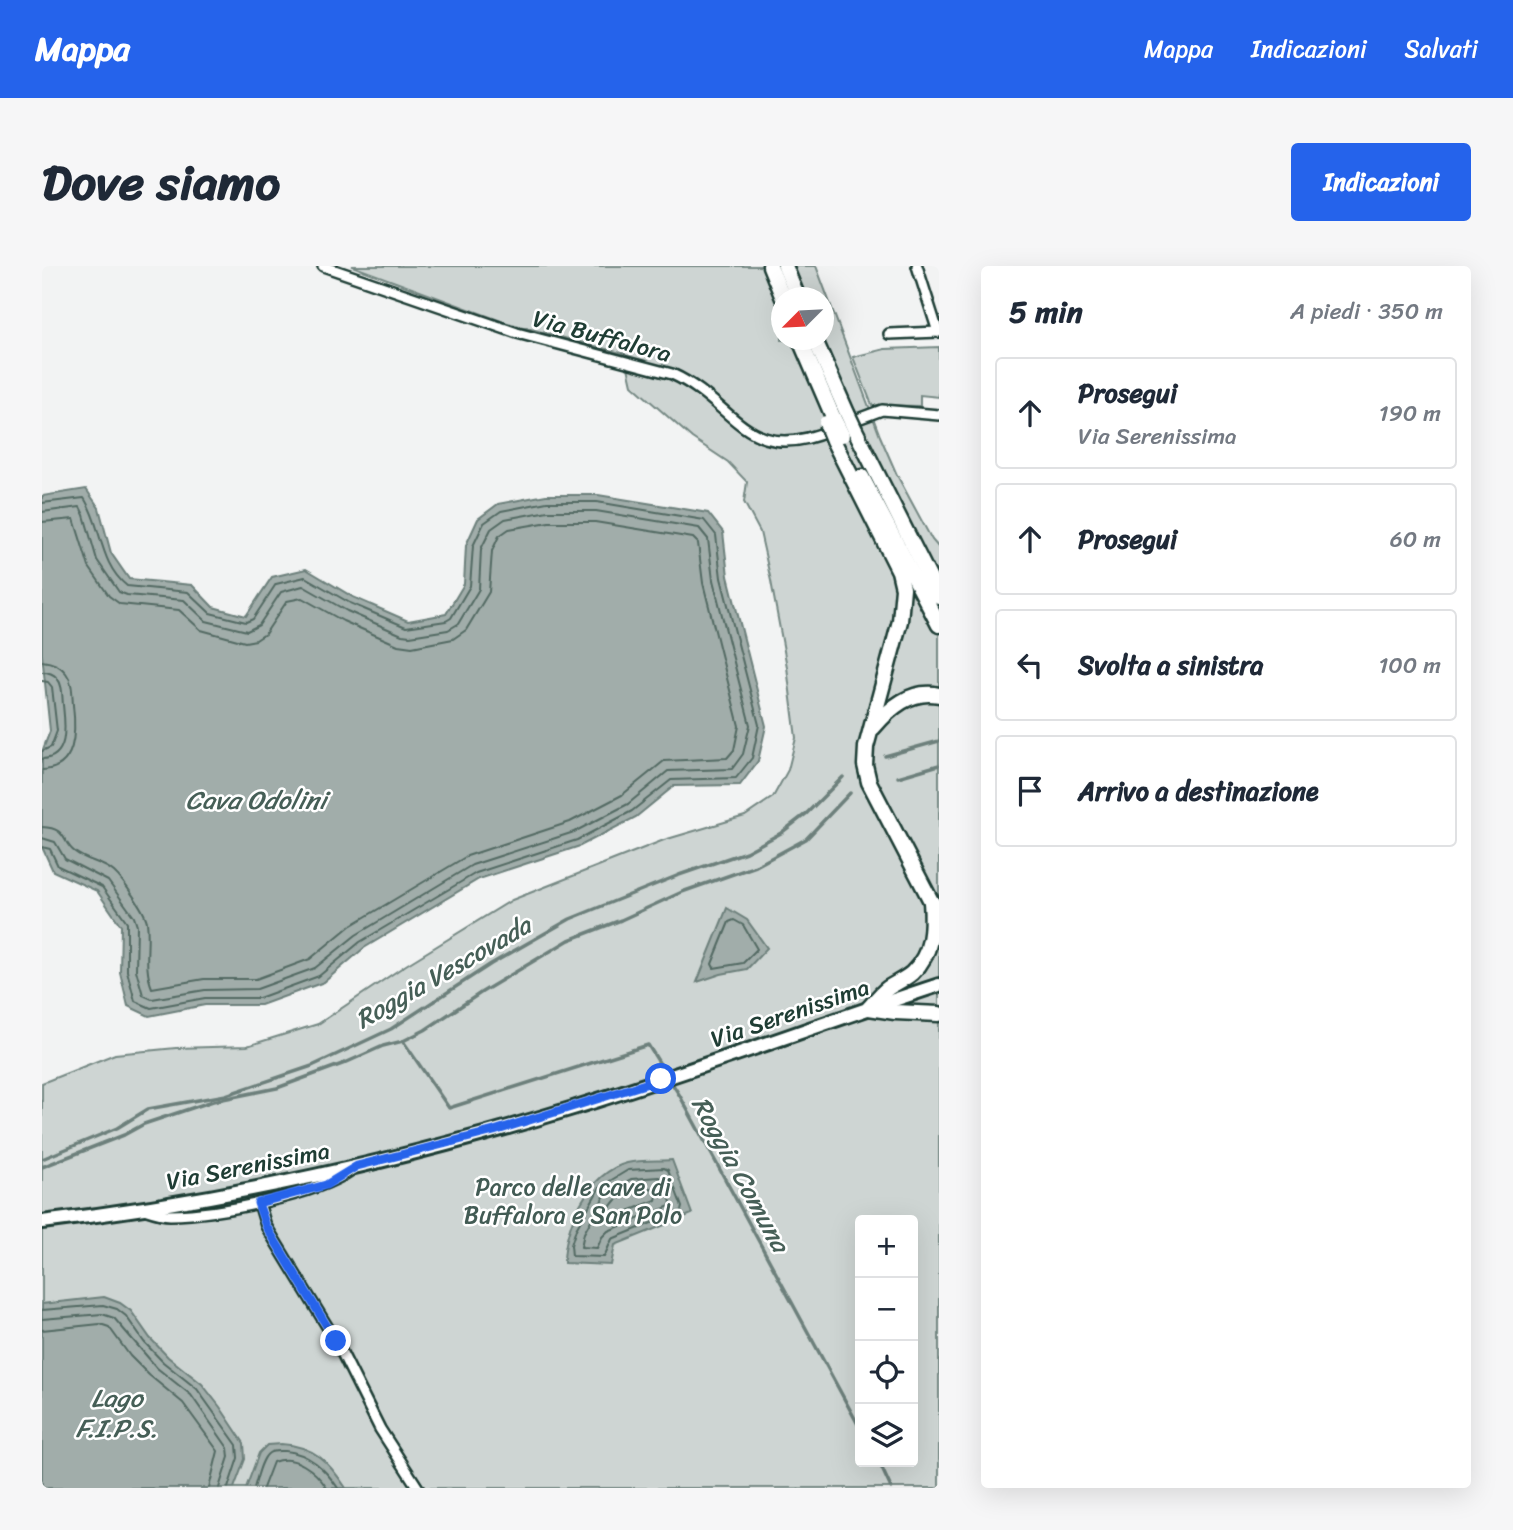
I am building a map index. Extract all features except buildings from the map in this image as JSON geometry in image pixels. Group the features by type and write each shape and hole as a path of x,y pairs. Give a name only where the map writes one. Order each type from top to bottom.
{"highway":[{"path":"770,266 779,287"},
{"path":"785,266 794,287"},
{"path":"804,350 821,393 836,418"},
{"path":"818,350 836,418 899,571 903,588 900,621 870,732 865,765 869,782 935,906 930,945 922,960 911,973 885,990 869,1008"},
{"path":"843,435 867,457 893,490 939,575"},
{"path":"843,435 939,625"},
{"path":"867,457 939,597"},
{"path":"870,732 886,712 900,702 914,696 939,695"},
{"path":"869,1008 895,1013 939,1014"}],"main road":[{"name":"Via Serenissima","path":"42,1222 244,1190 357,1166 574,1108 939,985"}],"street":[{"name":"Via Buffalora","path":"323,266 517,333 672,374 688,383 752,433 774,441 811,439 882,410 939,415"},
{"path":"889,334 939,332 918,266"},
{"path":"141,1208 170,1214 239,1207 326,1185 357,1166"},
{"path":"258,1203 266,1226 336,1341 380,1429 418,1488"}],"green space":[{"name":"Parco delle cave di Buffalora e San Polo","path":"352,266 816,266 824,287 771,287 771,350 834,350 834,314 897,475 939,548 939,1488 42,1488 42,1083 115,1054 176,1048 247,1046 318,1024 406,965 512,900 664,840 745,816 773,797 788,770 796,738 787,667 760,532 744,502 747,482 728,462 692,438 632,385 625,354 504,322"},
{"path":"939,347 939,397 920,395 920,406 872,405 853,357 885,349"}],"water":[{"name":"Cava Odolini","path":"86,489 99,508 111,553 129,579 192,585 213,607 246,616 272,577 306,569 353,597 408,621 446,614 464,584 466,545 478,519 498,504 546,495 598,495 708,513 723,532 728,576 766,726 758,761 740,785 674,786 636,817 580,846 479,879 364,948 324,982 261,1005 205,1005 149,1016 128,1006 120,972 121,926 97,891 53,871 42,847 42,752 50,731 42,654 42,496"},
{"path":"727,908 747,920 767,948 747,969 697,982"},
{"path":"672,1160 692,1214 615,1245 611,1265 564,1263 568,1234 574,1218 581,1203 601,1178 627,1163"},
{"name":"Lago F.I.P.S.","path":"104,1297 131,1311 150,1338 168,1357 202,1384 220,1407 244,1443 245,1459 234,1488 42,1488 42,1304"},
{"path":"281,1444 303,1448 319,1457 346,1488 246,1488 259,1453 267,1445"}],"waterway":[{"name":"Roggia Vescovada","path":"885,756 939,741"},
{"name":"Roggia Comuna","path":"898,777 939,765"},
{"name":"Roggia Vescovada","path":"42,1159 117,1128 148,1109 226,1095 312,1066 391,1029 491,964 570,919 679,875 746,852 781,833 807,813 843,777"},
{"name":"Roggia Comuna","path":"42,1167 124,1135 144,1124 213,1101 277,1088 383,1046 403,1041 569,940 682,892 756,866 806,839 850,793"},
{"name":"Roggia Comuna","path":"403,1041 449,1108 648,1045 680,1096 855,1419"},
{"name":"Roggia Comuna","path":"881,1467 891,1488"}],"route":[{"path":"336,1341 266,1226 258,1203 326,1185 357,1166 494,1131 661,1079"}]}
